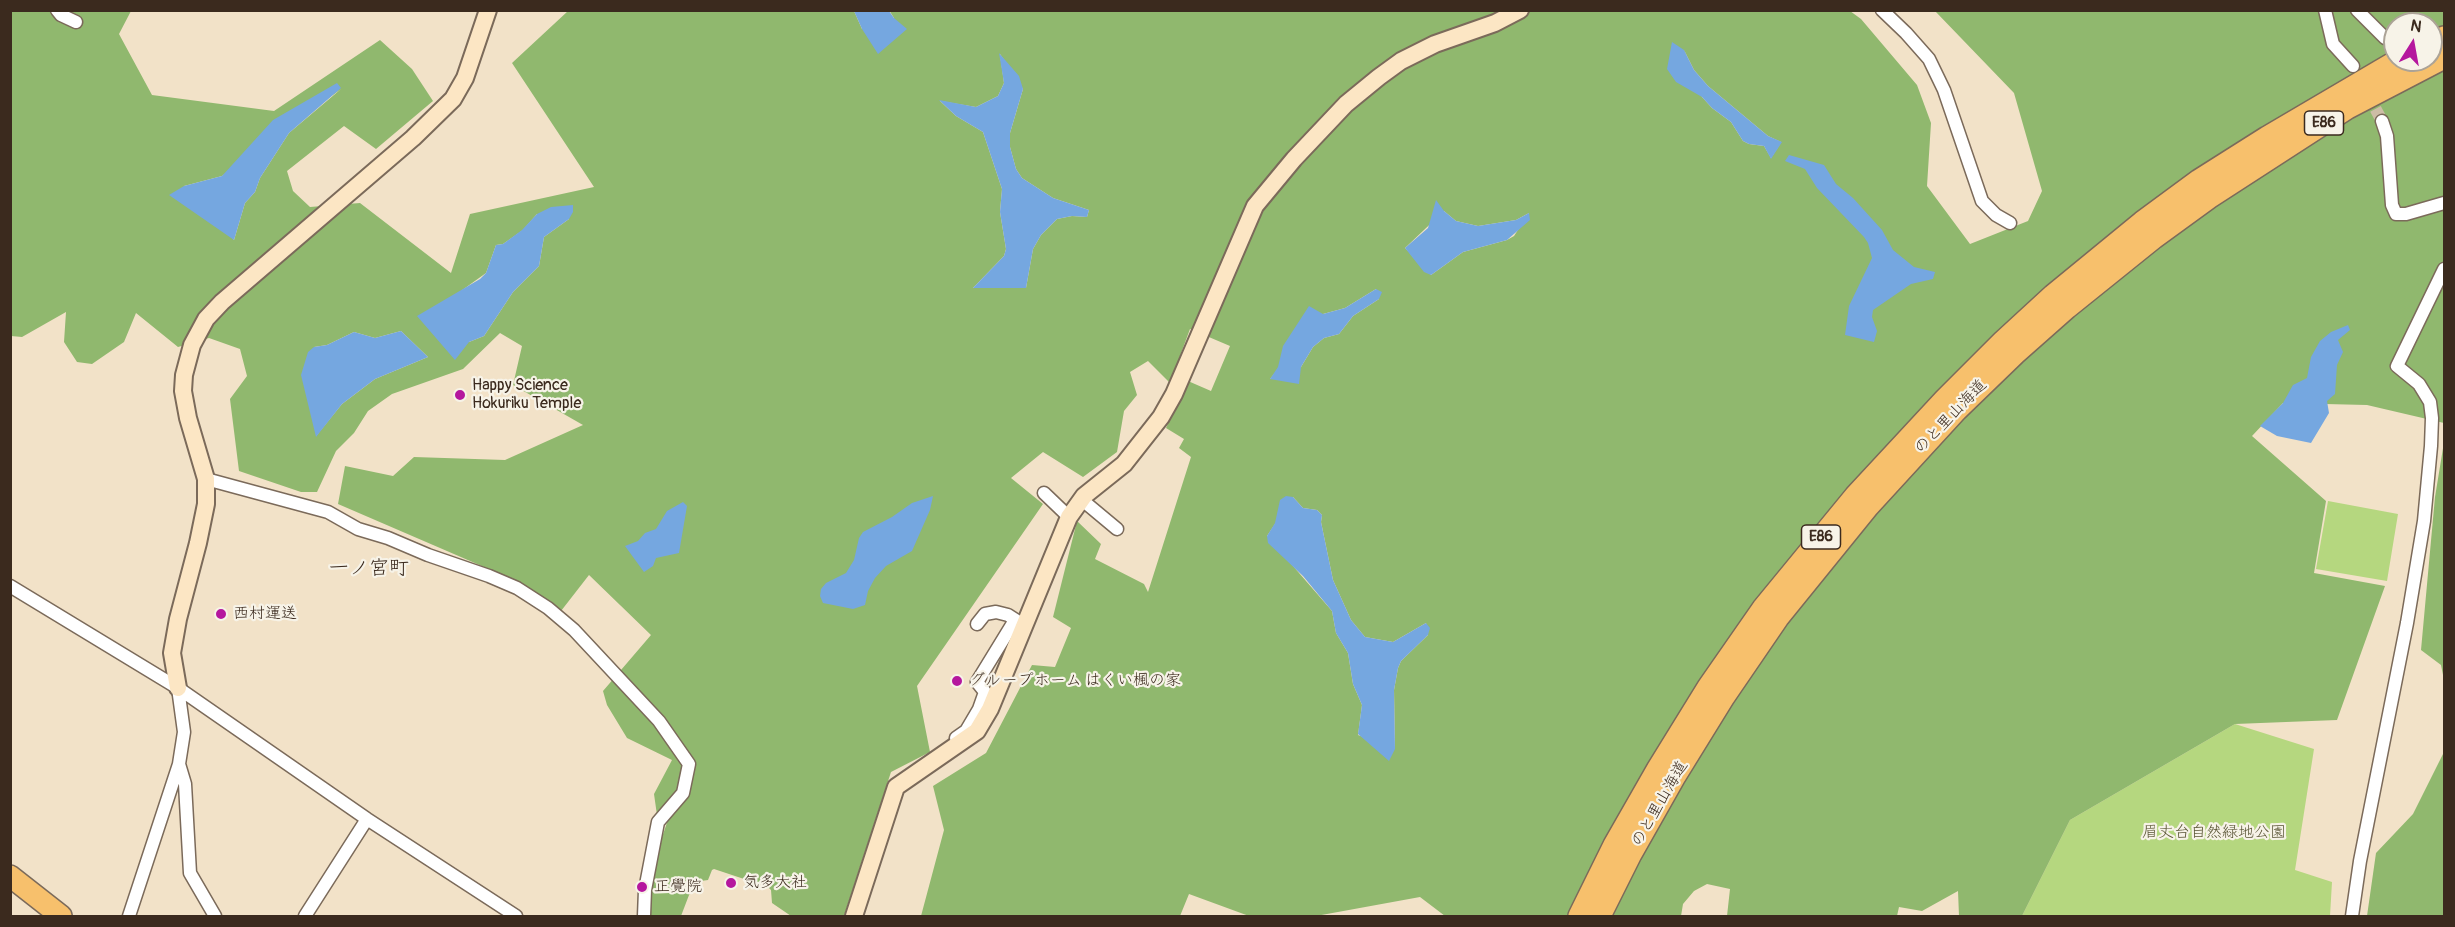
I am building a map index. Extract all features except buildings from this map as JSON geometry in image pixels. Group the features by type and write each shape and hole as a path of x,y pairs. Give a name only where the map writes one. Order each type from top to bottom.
{"highway":[{"name":"のと里山海道","path":"2204,189 2348,108 2445,58"},
{"name":"のと里山海道","path":"1580,916 1614,845 1708,687 1763,608 1896,450 2003,341 2053,295 2148,230 2325,101 2383,68"},
{"name":"のと里山海道","path":"1600,916 1630,854 1724,697 1778,618 1826,557 1908,462 2014,354 2085,293 2148,230"},
{"path":"10,876 61,916"}],"street":[{"path":"57,10 61,15 76,21"},
{"path":"129,916 179,764 184,732 172,653 206,504 206,479 188,418 183,391 184,375 192,345 206,319 222,302 412,138 453,99 465,78 488,10"},
{"path":"854,916 896,787 977,731 990,709 1020,623 1069,517 1081,499 1124,464 1161,417 1174,394 1255,206 1294,159 1346,105 1401,61 1435,44 1495,23 1520,10"},
{"path":"1882,10 1929,59 1944,90 1982,201 1996,215 2010,223"},
{"path":"2325,10 2333,44 2352,66"},
{"path":"2357,10 2383,36"},
{"path":"2382,121 2387,135 2392,205 2396,214 2406,214 2445,203"},
{"path":"2352,916 2360,861 2402,652 2424,521 2431,446 2430,402 2419,384 2397,366 2445,269"},
{"path":"206,479 328,512 358,529 489,576 517,588 548,608 574,630 659,721 689,764 683,794 658,822 645,890 644,916"},
{"path":"1044,493 1069,517"},
{"path":"1081,499 1117,529"},
{"path":"10,586 178,688 367,819 516,916"},
{"path":"977,624 985,614 996,612 1008,615 1020,623"},
{"path":"942,755 952,741 966,731 979,709 985,692 976,682 1020,623"},
{"path":"179,764 185,784 190,873 215,916"},
{"path":"304,916 367,819"}],"green space":[{"path":"889,10 1850,11 1861,19 1917,85 1931,123 1927,186 1970,244 2028,221 2042,191 2014,93 1935,11 2444,11 2444,423 2367,405 2283,403 2252,436 2326,501 2314,573 2385,586 2337,720 2235,724 2070,820 2022,916 1959,916 1958,891 1922,911 1899,907 1897,916 1727,916 1730,889 1707,884 1694,891 1683,904 1681,916 1445,916 1420,897 1316,916 1249,916 1189,894 1180,916 921,916 944,830 933,786 986,753 1032,665 1055,667 1071,628 1053,617 1077,521 1101,544 1095,559 1144,584 1148,592 1191,457 1179,448 1184,439 1166,428 1188,381 1211,391 1230,346 1190,329 1170,383 1148,361 1130,372 1137,395 1124,411 1117,452 1083,477 1043,452 1011,478 1043,504 917,686 930,752 891,772 844,916 791,916 772,903 771,890 768,887 714,869 708,880 694,882 681,916 649,916 649,899 659,846 670,814 658,822 654,794 672,760 627,738 607,705 603,691 651,635 589,575 561,611 491,570 338,504 345,466 393,476 414,457 505,460 583,425 513,385 522,346 500,333 463,369 392,394 368,411 354,433 336,451 317,492 301,492 239,471 230,399 247,376 240,349 209,338 178,347 136,313 124,342 92,364 77,362 64,342 66,312 22,337 11,336 11,11 131,11 119,34 152,95 274,111 380,40 412,69 433,101 376,149 344,126 287,171 293,191 310,207 360,203 451,273 470,214 594,187 512,63 568,11 854,11 862,29 894,18","holes":["1684,50 1694,70 1708,86 1768,136 1781,142 1771,158 1764,146 1743,141 1731,122 1712,108 1702,97","1000,54 1023,89 1010,133 1010,147 1016,169 1022,178 1053,198 1089,210 1087,217 1072,216 1057,219 1041,235 1033,249 1026,288 973,288 1004,256 1006,249 1000,212 1002,189 983,132 956,116 940,101 976,107 998,96 1004,83","341,89 289,133 260,178 255,192 245,203 234,240 184,186 222,176","1444,211 1456,221 1478,226 1516,220 1529,213 1514,236 1463,252 1431,275 1405,248","537,214 569,219 544,237 539,266 513,292 484,336 469,342 454,296 486,273 496,245 503,244 523,230","1376,289 1379,299 1353,316 1339,334 1324,338 1313,347 1301,367 1270,379 1323,314 1345,308","401,331 428,357 375,379 342,404 316,436 314,347 327,345 354,332 375,338","1293,497 1303,508 1317,510 1322,515 1321,522 1333,580 1351,620 1365,637 1393,642 1426,623 1428,635 1401,661 1398,668 1394,690 1395,749 1358,735 1362,705 1353,684 1348,653 1336,633 1332,611 1267,536"]},
{"path":"2444,442 2444,680 2441,665 2421,650 2435,497"},
{"path":"2328,501 2398,514 2387,581 2316,569"},
{"name":"眉丈台自然緑地公園","path":"2235,724 2314,749 2295,870 2332,882 2330,916 2022,916 2070,820"},
{"path":"2444,752 2444,916 2367,916 2376,853 2413,814"}],"water":[{"path":"854,11 889,11 907,29 878,54"},
{"path":"1672,42 1684,50 1694,70 1708,86 1768,136 1782,142 1771,159 1764,146 1743,141 1731,122 1712,108 1702,97 1676,82 1667,69"},
{"path":"999,53 1019,76 1023,89 1010,133 1010,147 1016,169 1022,178 1053,198 1089,210 1087,217 1072,216 1057,219 1041,235 1033,249 1026,288 973,288 1004,256 1006,249 1000,212 1002,189 983,132 956,116 939,100 976,107 998,96 1004,83"},
{"path":"337,83 341,88 289,133 260,178 255,192 245,203 234,240 169,195 184,186 222,176 273,120"},
{"path":"1789,155 1824,165 1836,184 1853,198 1882,230 1893,250 1914,267 1935,272 1933,279 1911,284 1873,310 1872,317 1877,331 1874,342 1845,335 1849,306 1872,258 1868,243 1817,188 1805,169 1785,161"},
{"path":"1436,200 1456,221 1478,226 1516,220 1529,213 1530,220 1507,240 1463,252 1431,275 1424,272 1405,248 1428,228"},
{"path":"573,205 573,212 569,219 544,237 539,266 513,292 484,336 469,342 455,360 417,316 480,279 486,273 496,245 503,244 522,230 537,214 551,207"},
{"path":"1376,289 1382,292 1379,299 1353,316 1339,334 1324,338 1313,347 1301,367 1299,384 1270,379 1278,367 1283,346 1309,306 1323,314 1345,308"},
{"path":"2348,325 2350,330 2338,340 2343,352 2337,365 2335,394 2327,401 2329,413 2311,443 2277,436 2260,426 2283,403 2293,385 2307,378 2311,357 2320,341 2331,332"},
{"path":"401,331 428,357 375,379 342,404 316,437 301,375 308,352 314,347 327,345 354,332 375,338"},
{"path":"933,496 930,510 912,551 886,566 875,578 868,591 865,605 853,609 823,603 820,596 821,589 826,583 846,573 854,560 859,538 863,532 892,517 912,503"},
{"path":"1286,496 1293,497 1303,508 1317,510 1322,515 1321,522 1333,580 1351,620 1365,637 1393,642 1426,623 1430,628 1428,635 1401,661 1398,668 1394,690 1395,749 1389,761 1358,734 1362,705 1353,684 1348,653 1336,633 1332,611 1303,576 1268,543 1267,536 1275,523 1280,500"},
{"path":"683,502 687,506 679,553 656,558 653,566 644,572 625,546 638,541 645,533 656,529 667,511"}],"tunnel":[{"path":"2367,93 2382,121"}],"place":[{"name":"Happy Science Hokuriku Temple","path":"460,395"},
{"name":"西村運送","path":"221,614"},
{"name":"グループホーム はくい楓の家","path":"957,681"},
{"name":"気多大社","path":"731,883"},
{"name":"正覺院","path":"642,887"}],"district":[{"name":"一ノ宮町","path":"369,569"}]}
